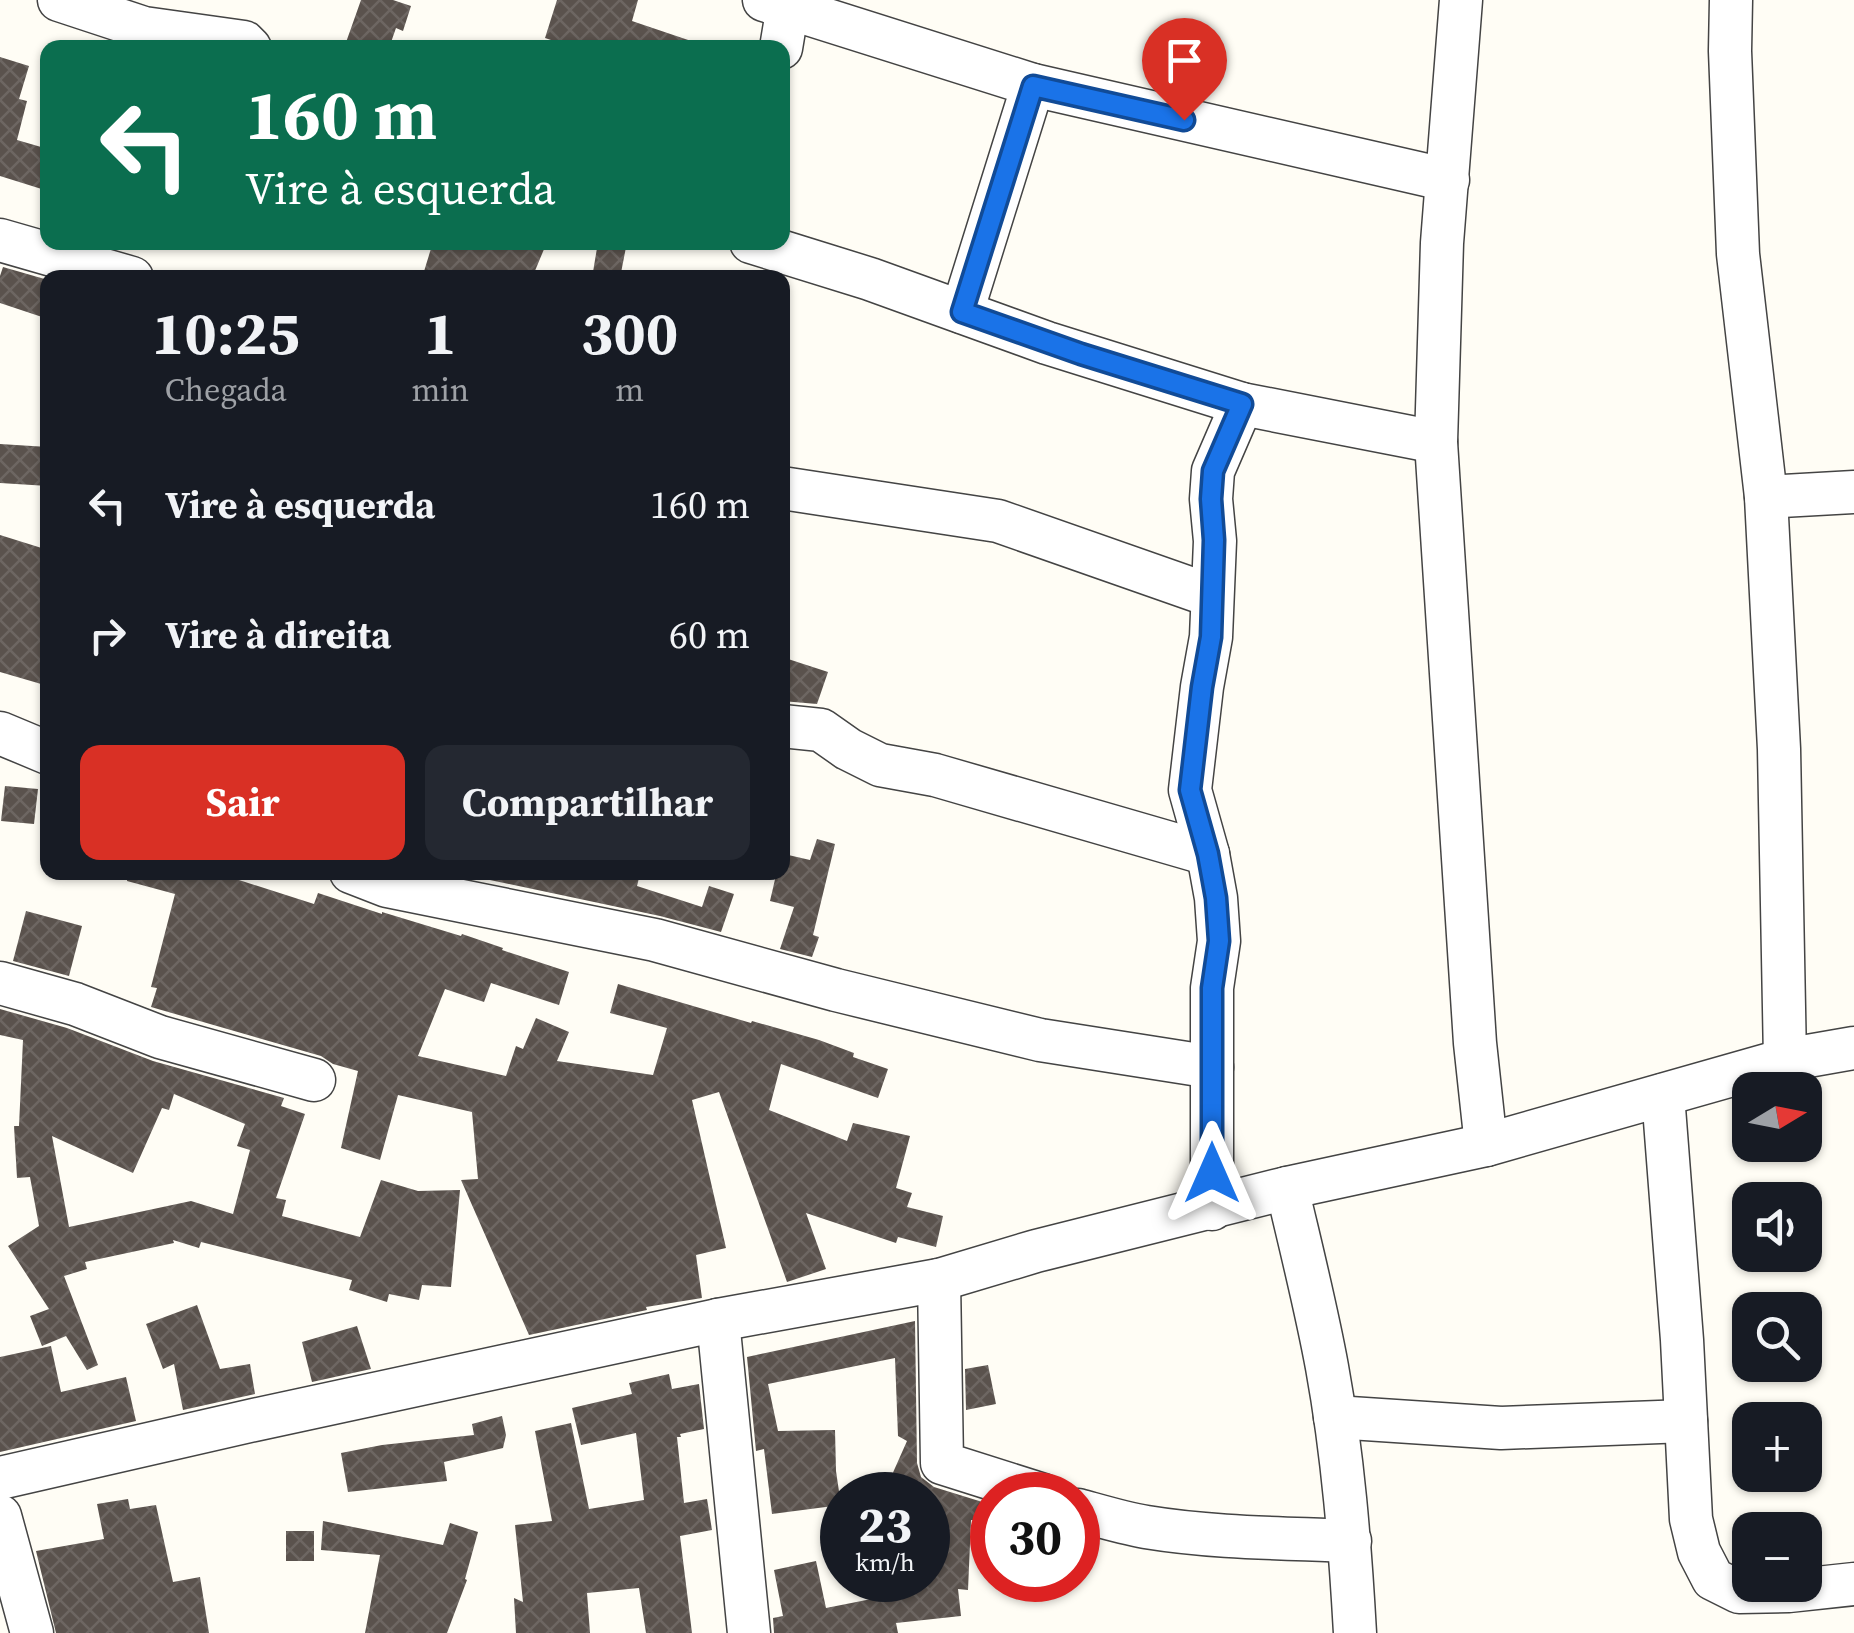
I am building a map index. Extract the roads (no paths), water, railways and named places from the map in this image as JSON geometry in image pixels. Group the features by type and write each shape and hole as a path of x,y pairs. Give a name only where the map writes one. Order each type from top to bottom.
{"street":[{"path":"59,0 144,28 230,40"},
{"path":"1461,0 1442,243 1436,442 1474,1024 1486,1145"},
{"path":"1730,0 1738,254 1766,497 1780,749 1785,1060"},
{"path":"780,14 1033,86 1448,180"},
{"path":"962,312 1033,86"},
{"path":"0,240 104,270"},
{"path":"778,250 1098,360 1242,404 1436,442"},
{"path":"1212,1208 1212,988 1219,941 1208,854 1190,790 1211,637 1213,471 1242,404"},
{"path":"790,489 998,520 1212,596"},
{"path":"1766,497 1854,492"},
{"path":"790,727 821,730 880,765 935,776 1208,854"},
{"path":"0,734 40,750"},
{"path":"372,880 655,940 1040,1040 1212,1068"},
{"path":"0,983 75,1004 160,1038 314,1080"},
{"path":"0,1478 718,1320 939,1280 1036,1251 1288,1188 1486,1145 1785,1060 1854,1048"},
{"path":"1663,1095 1692,1519 1699,1552 1713,1579 1739,1592 1854,1584"},
{"path":"1288,1188 1335,1416 1350,1541 1355,1633"},
{"path":"939,1280 942,1463 970,1472"},
{"path":"718,1320 749,1633"},
{"path":"1335,1416 1501,1428 1686,1421"},
{"path":"0,1516 32,1633"},
{"path":"1100,1516 1144,1527 1230,1536 1350,1541"}]}
